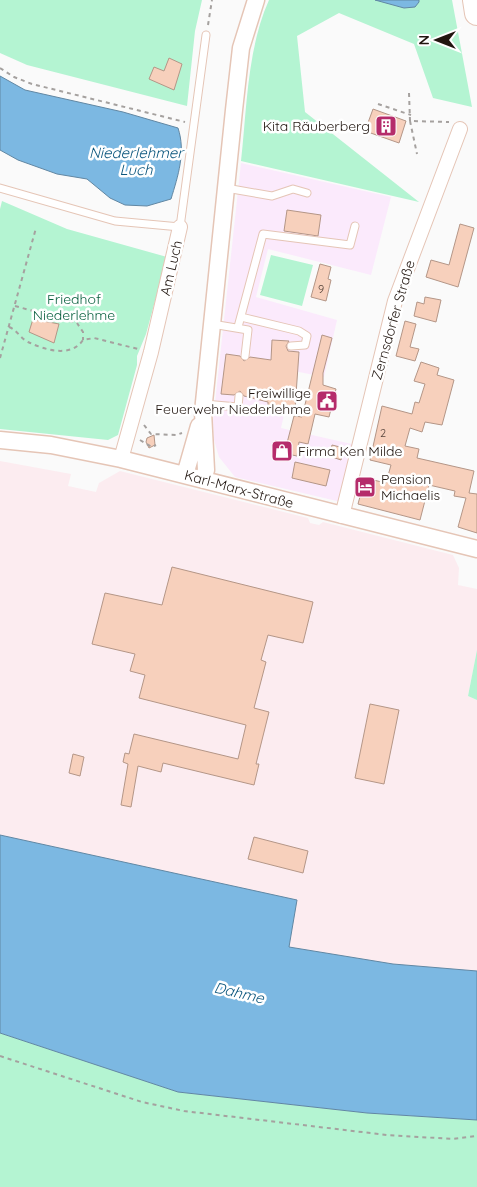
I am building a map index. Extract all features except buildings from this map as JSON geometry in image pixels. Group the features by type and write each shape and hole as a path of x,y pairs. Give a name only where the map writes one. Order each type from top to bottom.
{"highway":[{"path":"475,0 477,13"}],"street":[{"path":"185,475 202,414 241,48 256,0"},
{"name":"Zernsdorfer Straße","path":"342,516 395,301 460,129"},
{"name":"Am Luch","path":"121,459 151,352 180,227"},
{"path":"202,414 206,470 203,480"},
{"name":"Karl-Marx-Straße","path":"0,440 60,446 121,459 477,549"}],"lane":[{"path":"180,227 206,35"},
{"name":"Am Luch","path":"0,188 115,221 180,227"},
{"path":"226,188 272,196 293,189 307,193"},
{"path":"238,327 263,234 350,245 355,226"},
{"path":"241,317 299,331 307,336 305,345 291,346"},
{"path":"212,324 248,330 245,356"},
{"path":"202,414 238,406 239,396"}],"path":[{"path":"206,35 212,0"},
{"path":"0,68 14,77 32,84 194,124"},
{"path":"409,93 410,121 417,154"},
{"path":"378,104 411,115"},
{"path":"410,121 432,120 432,123 438,120"},
{"path":"0,358 36,228"},
{"path":"9,327 13,328 26,341 54,350 68,351 78,347 83,340 83,332 77,324 15,306"},
{"path":"83,340 94,338 151,352"},
{"path":"132,422 147,425 151,434 176,435 202,414"},
{"path":"128,436 145,442 152,447 156,445"},
{"path":"0,1056 142,1102 184,1111 387,1135 453,1139 477,1136"}],"shaded area":[{"path":"241,163 391,197 371,275 268,249 256,297 337,320 324,377 294,371 281,428 356,445 341,502 235,477 219,457 214,440 213,421"},
{"path":"0,461 71,474 68,486 96,492 99,483 120,471 308,518 310,523 319,525 323,522 453,555 459,568 458,585 477,589 477,650 468,696 477,700 477,971 393,964 289,947 297,900 0,835"}],"green space":[{"path":"0,0 202,0 195,31 187,106 27,65 0,53"},
{"path":"269,0 452,0 472,107 433,98 414,44 339,13 297,36 305,112 419,202 241,161 252,58 256,38"},
{"name":"Friedhof Niederlehme","path":"2,201 67,229 167,257 146,334 137,356 137,365 118,435 108,440 0,429 0,209"},
{"path":"271,255 313,265 302,306 260,295"},
{"path":"477,650 477,700 468,696"},
{"path":"0,1033 178,1092 367,1113 477,1120 477,1187 0,1187"}],"water":[{"path":"375,0 419,0 419,2 415,7 404,8"},
{"name":"Niederlehmer Luch","path":"0,76 25,90 123,112 178,128 181,155 171,199 147,206 125,205 110,198 87,179 57,174 18,160 0,150"},
{"name":"Dahme","path":"0,835 297,900 289,947 393,964 477,971 477,1120 367,1113 178,1092 0,1033"}],"place":[{"name":"Kita Räuberberg","path":"386,126"},
{"name":"Freiwillige Feuerwehr Niederlehme","path":"327,401"},
{"name":"Firma Ken Milde","path":"282,451"},
{"name":"Pension Michaelis","path":"365,487"}]}
